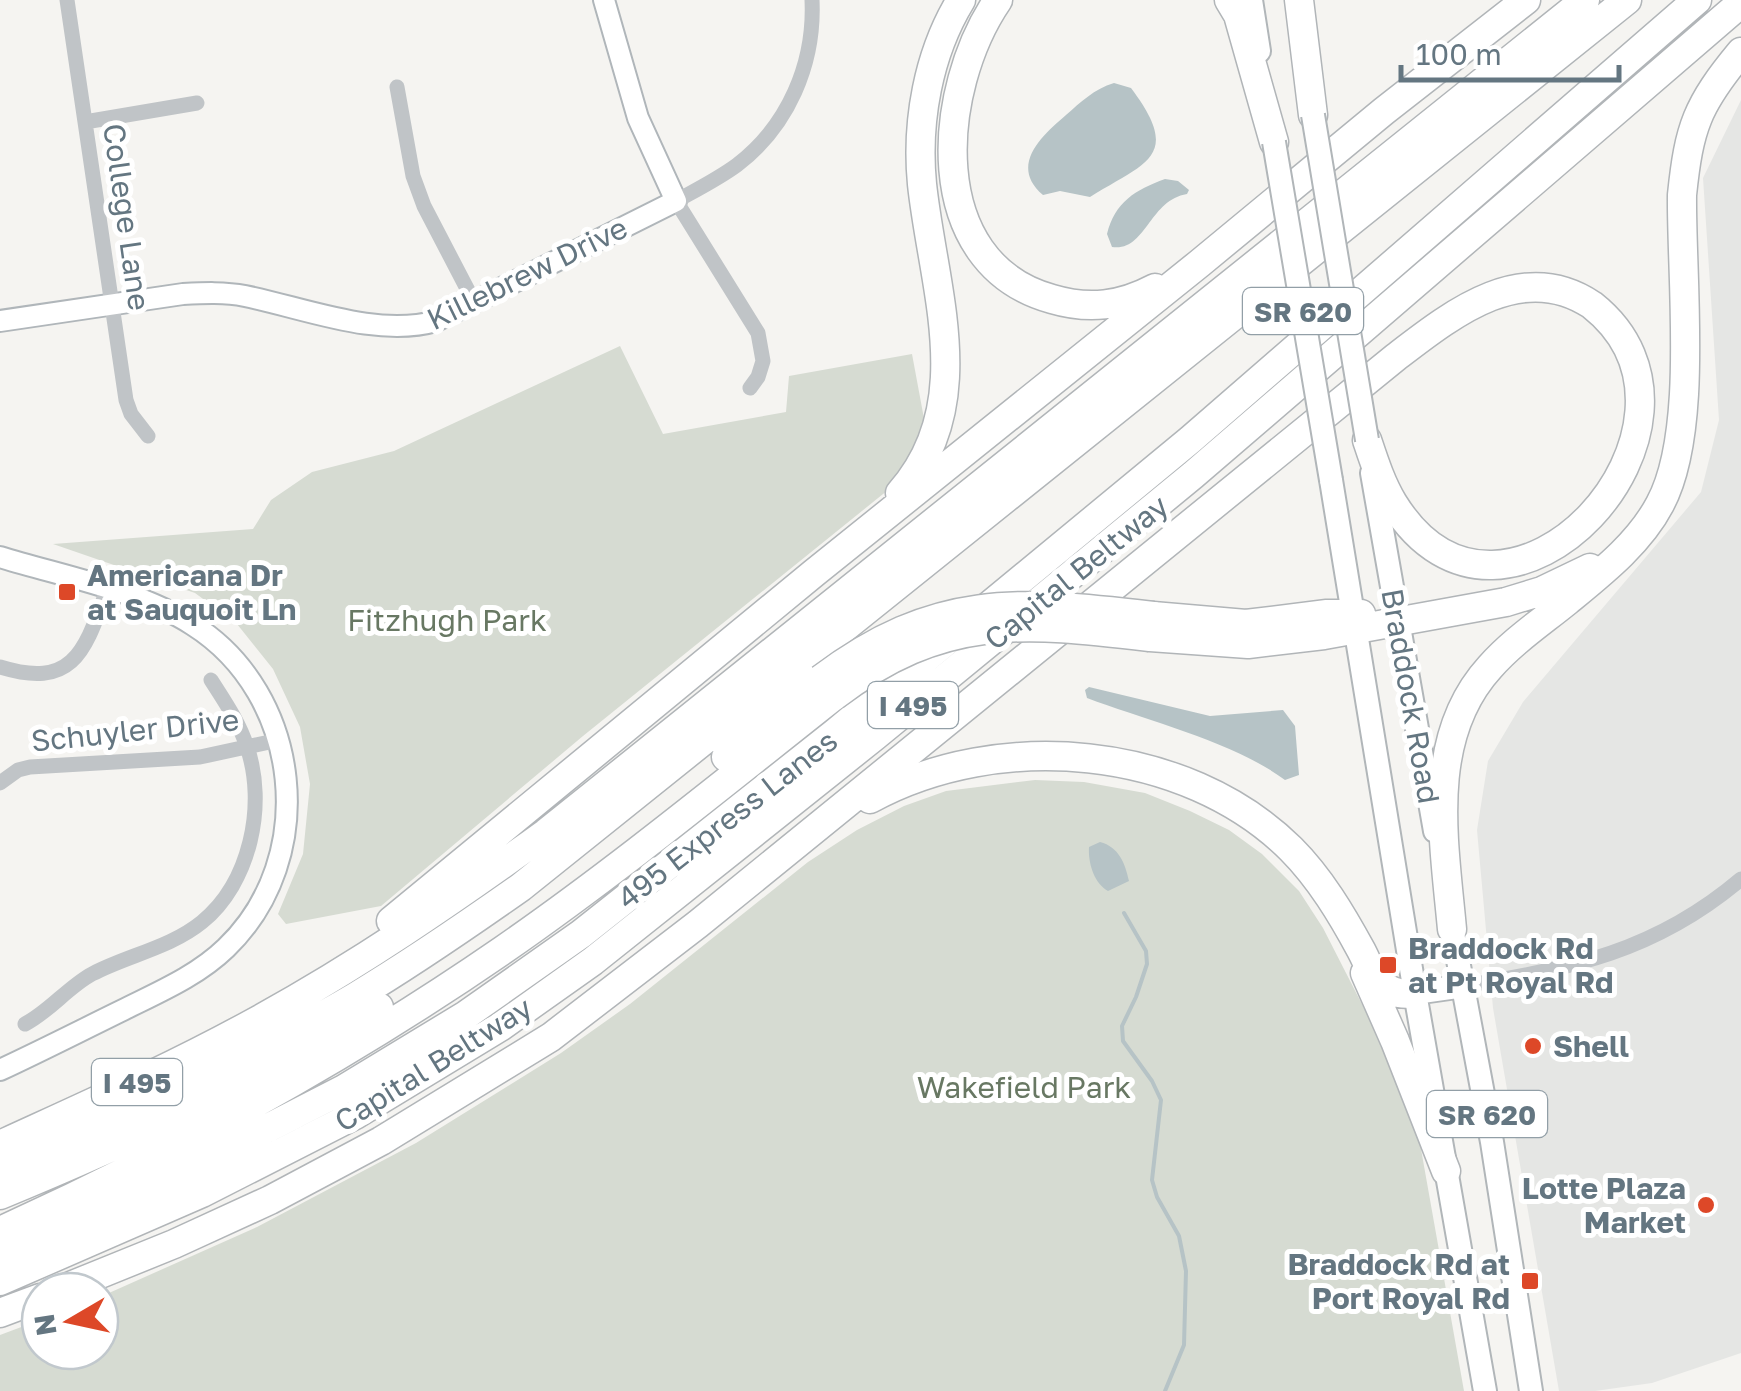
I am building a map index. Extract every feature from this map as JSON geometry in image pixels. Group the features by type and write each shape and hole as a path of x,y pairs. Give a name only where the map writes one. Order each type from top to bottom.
{"highway":[{"path":"852,543 906,488 928,449 946,389 946,347 920,151 934,60 961,0"},
{"path":"998,0 960,78 953,124 959,198 968,227 982,252 995,268 1026,289 1058,301 1092,306 1112,305 1143,294 1200,263"},
{"path":"1229,0 1238,15 1274,142"},
{"path":"1296,0 1313,114"},
{"path":"1470,43 1509,0"},
{"path":"254,1023 420,898 852,543 1526,0"},
{"name":"I 495","path":"0,1145 254,1023 363,959 546,832 1584,0"},
{"name":"I 495","path":"0,1174 220,1070 314,1020 442,942 520,886 1627,0"},
{"name":"495 Express Lanes","path":"0,1253 186,1170 344,1090 466,1015 581,934 836,732 1135,486 1697,0"},
{"name":"Capital Beltway","path":"0,1281 202,1193 355,1114 500,1027 592,962 1193,476 1741,3"},
{"path":"1452,929 1443,808 1445,769 1460,713 1489,668 1597,576 1646,525 1670,481 1682,422 1682,195 1689,139 1709,91 1741,52"},
{"path":"107,1271 270,1200 450,1100 566,1026 773,864 1396,357 1464,309 1511,288 1559,289 1583,298 1624,330 1645,366 1651,386 1648,439 1634,471 1573,541 1538,560 1505,565 1470,562 1452,556 1424,538 1392,502 1367,440"},
{"path":"0,1195 170,1122 251,1082 406,990 564,885 827,687 886,660 956,634 988,628 1151,626 1264,643 1354,620 1397,620 1506,602 1542,591 1605,560 1646,525"},
{"path":"0,1231 220,1122 410,1010 504,949 648,842 827,687"},
{"path":"773,864 844,813 930,773 992,759 1066,755 1112,762 1165,776 1212,795 1257,820 1292,850 1341,916 1377,980 1400,994 1415,993"},
{"path":"1341,916 1396,1041 1446,1171"}],"main road":[{"name":"Braddock Road","path":"1250,0 1485,1391"},
{"name":"Braddock Road","path":"1313,114 1531,1391"},
{"path":"1415,993 1464,986"}],"street":[{"name":"College Lane","path":"67,0 126,400 131,414 148,436"},
{"path":"604,0 638,118 676,201 758,333 762,361 758,378 750,388"},
{"name":"Killebrew Drive","path":"0,320 212,293 402,328 436,321 676,201 739,164 786,111 805,66 812,0"},
{"path":"397,87 413,176 424,206 474,302"},
{"path":"85,122 197,103"},
{"path":"0,557 176,615 218,643 253,684 279,740 288,799 284,839 259,907 243,929 205,966 0,1070"},
{"path":"0,667 20,673 48,674 72,663 87,643 107,590"},
{"path":"25,1024 86,978 168,942 203,921 220,904 244,861 252,832 254,782 248,748 234,715 210,680"},
{"name":"Schuyler Drive","path":"0,783 30,767 200,756 279,740"},
{"path":"1464,986 1561,970 1633,946 1698,911 1741,878"}],"shaded area":[{"path":"1114,83 1131,88 1146,111 1156,144 1151,155 1090,197 1060,191 1043,195 1029,173 1029,162 1039,141 1083,101"},
{"path":"1741,100 1741,1353 1652,1383 1595,1391 1559,1391 1493,1008 1477,830 1488,761 1523,702 1701,492 1719,420 1703,178"},
{"path":"1165,179 1178,181 1189,190 1187,194 1164,206 1133,242 1112,247 1107,234 1121,205"},
{"path":"1089,687 1210,716 1283,710 1295,726 1299,775 1285,780 1216,743 1087,698 1085,690"},
{"path":"1100,842 1120,857 1129,881 1108,891 1096,878 1090,859 1089,847"}],"green space":[{"name":"Fitzhugh Park","path":"620,346 663,434 786,412 789,376 912,354 925,424 908,462 888,490 583,736 381,906 286,924 278,914 303,854 310,784 300,727 273,669 237,624 195,593 53,544 253,529 271,500 312,472 394,451"},
{"name":"Wakefield Park","path":"1035,780 1084,782 1145,793 1229,830 1262,854 1299,891 1323,928 1413,1104 1464,1391 0,1391 0,1335 20,1328 20,1371 120,1371 120,1288 257,1227 416,1143 561,1053 630,1004 808,862 857,830 904,806 946,791"}],"waterway":[{"path":"1124,913 1146,951 1147,964 1122,1026 1123,1041 1161,1100 1152,1180 1179,1236 1186,1271 1184,1345 1165,1391"}],"place":[{"name":"Americana Dr at Sauquoit Ln","path":"67,592"},
{"name":"Braddock Rd at Pt Royal Rd","path":"1388,965"},
{"name":"Shell","path":"1533,1046"},
{"name":"Lotte Plaza Market","path":"1706,1205"},
{"name":"Braddock Rd at Port Royal Rd","path":"1530,1281"}]}
